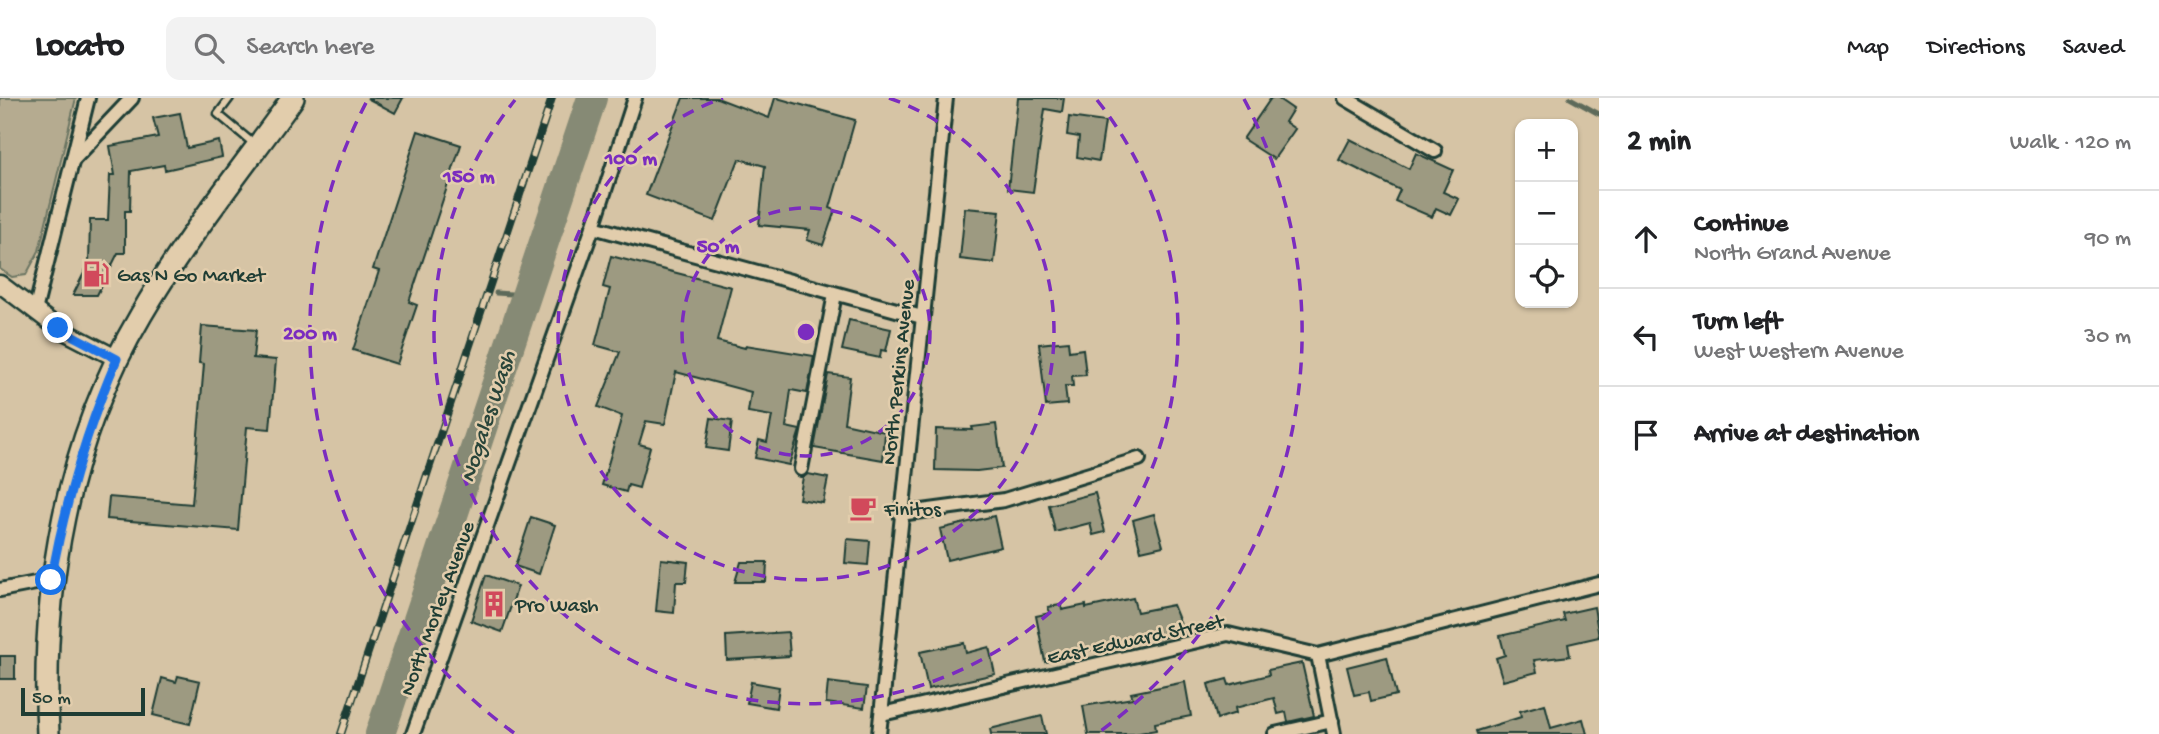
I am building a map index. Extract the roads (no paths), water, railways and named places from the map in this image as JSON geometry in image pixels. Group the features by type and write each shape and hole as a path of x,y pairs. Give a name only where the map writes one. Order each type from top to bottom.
{"main road":[{"path":"48,734 46,690 51,580 61,523 97,406 117,359 165,275 293,98"}],"street":[{"path":"35,311 88,98"},
{"path":"71,162 132,98"},
{"name":"North Morley Avenue","path":"412,734 593,227 635,98"},
{"name":"North Perkins Avenue","path":"879,734 900,513 946,98"},
{"path":"1345,98 1435,151"},
{"path":"593,227 922,317"},
{"path":"0,285 58,328 117,359"},
{"path":"801,469 835,294"},
{"path":"900,513 1004,500 1139,459"},
{"path":"0,590 51,580"},
{"name":"East Edward Street","path":"882,714 1228,634 1318,655 1599,584"},
{"path":"1275,734 1333,728 1318,655"}],"lane":[{"path":"230,98 218,114 258,147"}],"waterway":[{"name":"Nogales Wash","path":"380,734 592,98"},
{"path":"1570,98 1599,114"},
{"path":"496,293 526,295"}],"railway":[{"path":"341,734 552,98"}],"place":[{"name":"Gas N Go Market","path":"96,274"},
{"name":"Finitos","path":"863,508"},
{"name":"Pro Wash","path":"494,604"}]}
